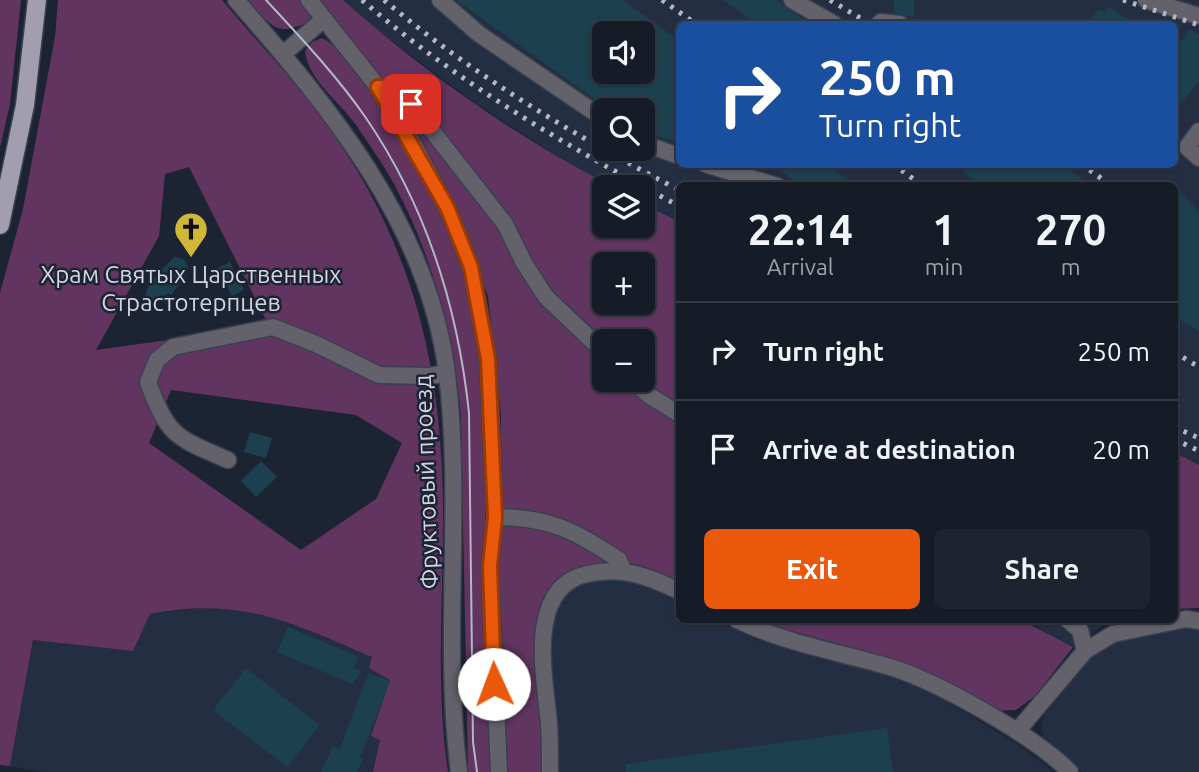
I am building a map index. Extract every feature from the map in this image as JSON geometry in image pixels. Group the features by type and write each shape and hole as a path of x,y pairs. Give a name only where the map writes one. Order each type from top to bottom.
{"main road":[{"path":"0,225 25,105 37,0"}],"street":[{"name":"Фруктовый проезд","path":"236,0 335,118 375,177 417,263 433,315 447,373 453,499 453,653 459,772"},
{"path":"309,0 378,87 447,207 471,267 488,359 495,517 490,566 499,772"},
{"path":"440,0 479,34 592,111"},
{"path":"792,0 829,21"},
{"path":"1146,0 1199,16"},
{"path":"283,54 324,19"},
{"path":"378,87 394,88 411,104 505,224 524,263 546,297 592,341"},
{"path":"1187,147 1199,131"},
{"path":"655,148 676,155"},
{"path":"718,168 764,182"},
{"path":"228,460 178,439 160,414 148,383 157,360 173,347 272,327 316,344 379,375 430,376 447,373"},
{"path":"646,392 676,412"},
{"path":"495,517 529,517 554,523 619,560 623,570"},
{"path":"550,772 541,661 544,632 560,587 574,577 623,570 676,590"},
{"path":"1178,621 1199,621"},
{"path":"744,623 759,630 893,668 1018,730 1070,772"},
{"path":"1072,623 1080,630 1085,651"},
{"path":"1018,730 1085,651 1113,634 1167,623"}],"shaded area":[{"path":"0,0 21,0 10,104 0,148"},
{"path":"58,0 222,0 316,109 357,170 381,214 416,304 428,351 436,400 443,503 442,705 448,772 373,772 380,740 371,736 390,680 369,668 372,657 290,623 238,610 211,608 150,614 133,651 33,640 10,766 0,765 0,293 23,209 55,37","holes":["189,167 266,320 262,327 96,350 159,236 165,174","171,390 356,415 402,443 376,499 301,550 149,443"]},
{"path":"247,0 343,0 406,53 472,102 592,176 592,238 655,238 655,210 676,220 676,581 635,564 613,562 588,565 565,573 549,588 540,607 535,630 541,772 505,772 498,566 501,414 488,296 451,199 421,141 392,94 330,14 292,28 277,27"},
{"path":"343,0 1199,0 1199,465 1178,454 1178,182 676,182 676,220 655,210 655,175 592,176 475,103 377,30"},
{"path":"322,38 343,54 361,76 391,124 441,213 463,271 477,342 484,414 486,640 491,772 468,772 461,415 447,326 420,239 394,184 356,125 318,81 307,62 305,51 312,42"},
{"path":"1178,454 1199,465 1199,608 1178,609"},
{"path":"627,578 676,599 676,623 722,623 757,640 892,677 933,693 1017,744 1054,772 559,772 552,656 554,625 565,590 583,580"},
{"path":"218,606 289,621 372,657 391,680 371,736 380,739 373,772 41,772 10,766 33,640 133,651 150,614"},
{"path":"1199,617 1199,772 1082,772 1045,740 1041,728 1044,715 1094,654 1115,639"},
{"path":"765,623 1027,623 1073,647 1035,696 1016,710 995,711 895,660"},
{"path":"1027,623 1106,623 1073,647"}],"building":[{"path":"456,0 623,0 652,21 592,21 592,84 655,84 655,23 676,39 676,141 655,136 655,98 593,98"},
{"path":"723,0 776,0 806,21 753,21"},
{"path":"894,0 914,0 914,17 894,13"},
{"path":"1109,7 1130,21 1088,21 1100,9 1105,12"},
{"path":"1190,29 1199,34 1199,81 1182,102 1178,99 1178,40 1181,42"},
{"path":"777,168 831,168 850,182 796,182"},
{"path":"958,168 1067,168 1086,182 977,182"},
{"path":"1178,190 1199,212 1199,331 1178,318"},
{"path":"174,257 184,259 188,267 185,277 171,295 168,293 154,307 143,300 151,281"},
{"path":"230,262 244,290 232,296 218,268"},
{"path":"250,432 272,438 266,458 244,452"},
{"path":"261,461 277,477 256,497 241,481"},
{"path":"288,627 359,657 354,668 362,671 352,684 277,652"},
{"path":"246,668 320,725 287,767 213,710"},
{"path":"368,673 390,681 357,772 321,772 333,746 340,749"},
{"path":"887,728 893,772 626,772 625,764"}],"tram line":[{"path":"266,0 343,87 387,152 422,223 447,297 457,335 469,413 473,742 477,772"}],"railway":[{"path":"362,0 436,59 475,86 555,137 676,204"},
{"path":"384,0 453,54 526,103 676,188"},
{"path":"662,0 692,21"},
{"path":"830,0 865,21"},
{"path":"1123,0 1199,25"},
{"path":"898,168 918,182"},
{"path":"1087,168 1106,182"},
{"path":"1178,354 1199,367"},
{"path":"1178,429 1199,438"},
{"path":"1178,441 1199,451"}],"place":[{"name":"Храм Святых Царственных Страстотерпцев","path":"191,259"}],"route":[{"path":"411,104 394,88 378,87 415,147 447,207 471,267 488,359 495,517 490,566 494,684"}]}
